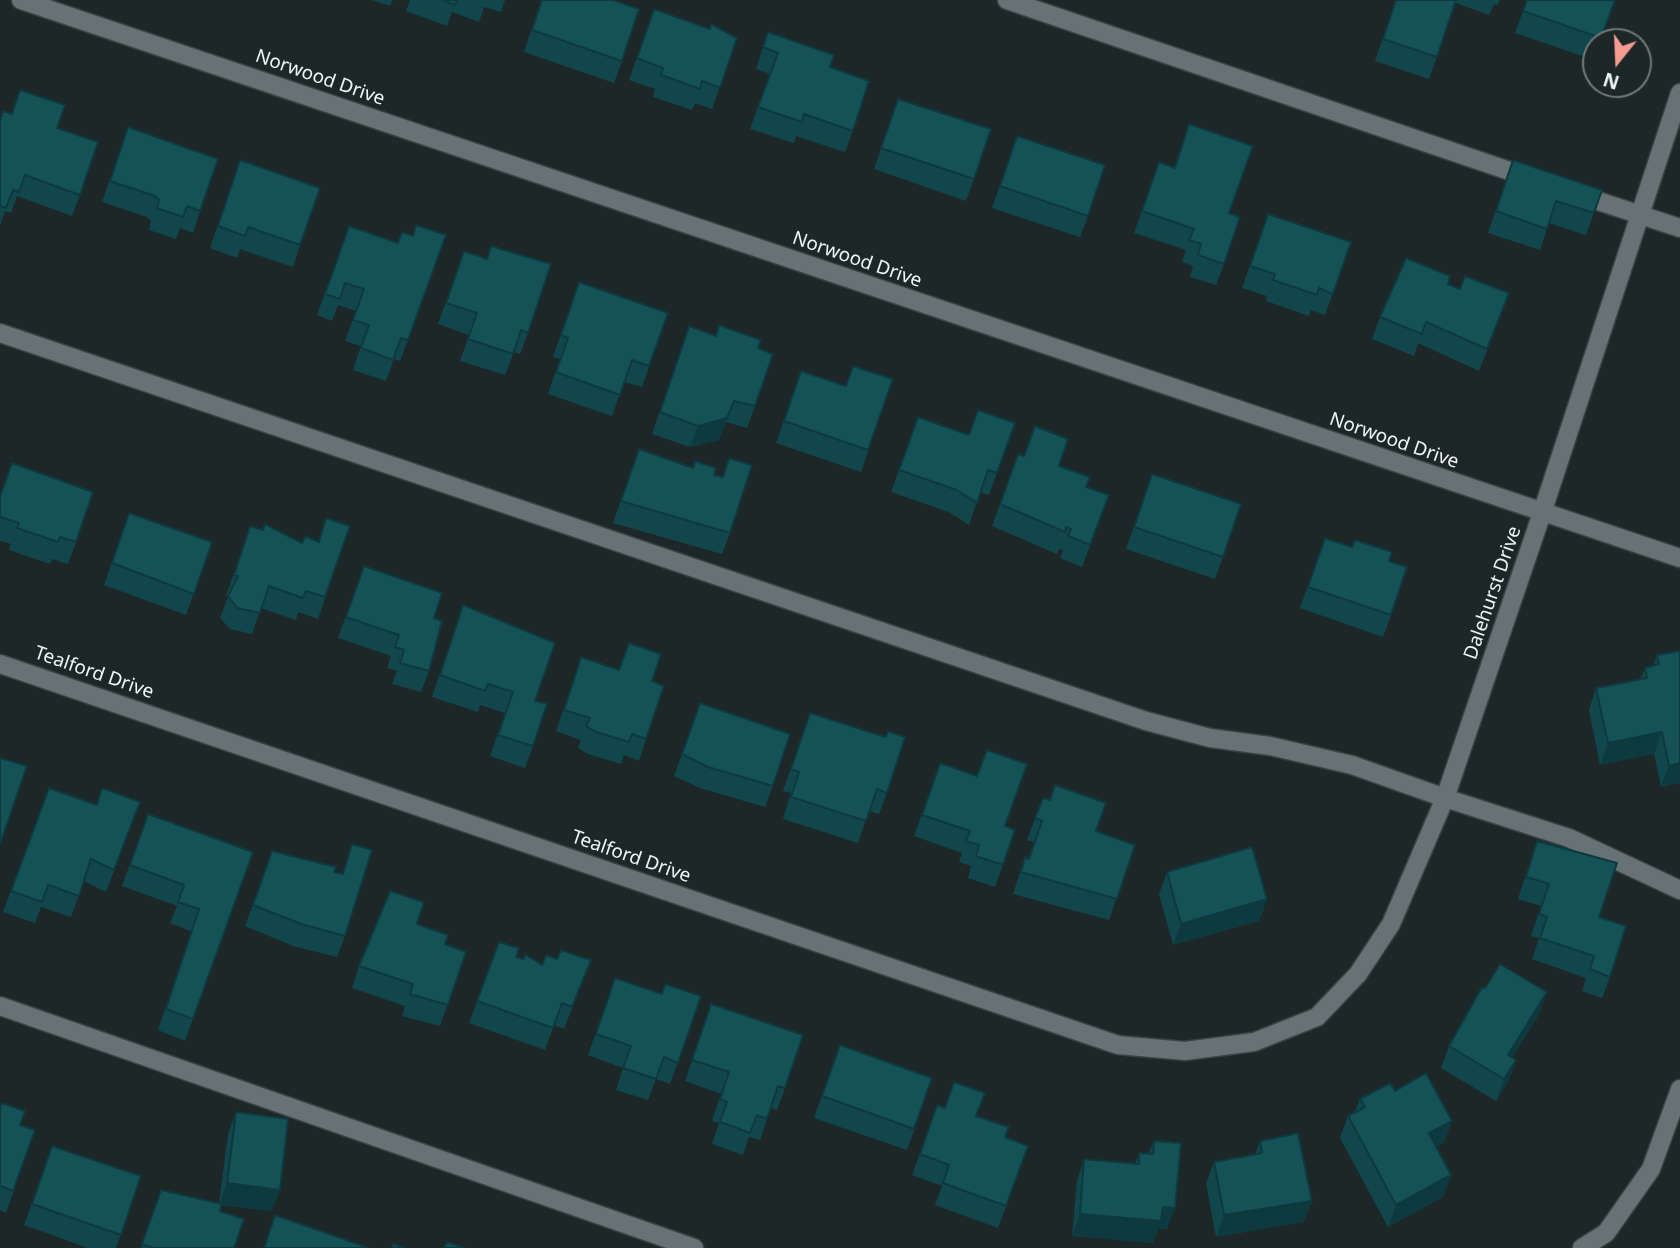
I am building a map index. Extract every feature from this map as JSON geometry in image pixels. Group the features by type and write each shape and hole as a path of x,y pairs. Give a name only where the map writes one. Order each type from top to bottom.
{"street":[{"name":"Norwood Drive","path":"22,0 1680,558"},
{"path":"1007,0 1680,228"},
{"name":"Dalehurst Drive","path":"1255,1042 1317,1017 1359,974 1391,924 1445,799 1680,93"},
{"path":"0,333 1146,721 1210,737 1270,746 1352,765 1445,799 1569,838 1680,890"},
{"name":"Tealford Drive","path":"0,664 1118,1045 1185,1051 1255,1042"},
{"path":"0,1006 694,1248"},
{"path":"1582,1248 1606,1233 1651,1169 1680,1089"}],"building":[{"path":"442,0 457,0 455,5"},
{"path":"542,0 613,0 639,9 622,61 532,30"},
{"path":"1396,0 1456,0 1437,57 1383,39"},
{"path":"1527,0 1615,0 1605,28 1582,28 1582,31 1523,11"},
{"path":"654,9 710,29 711,24 737,38 720,88 702,81 700,89 661,75 663,68 637,58"},
{"path":"768,32 834,55 830,67 869,81 853,131 804,114 802,122 758,107 778,53 763,47"},
{"path":"20,90 65,105 57,128 98,142 80,195 25,175 19,192 13,190 6,208 0,206 0,121 3,111 12,114"},
{"path":"898,99 991,129 974,179 881,148"},
{"path":"1189,124 1253,146 1229,213 1240,217 1224,264 1198,255 1201,244 1189,240 1194,229 1142,211 1159,162 1175,168"},
{"path":"128,127 218,159 200,211 187,206 183,217 157,208 159,200 155,196 110,181"},
{"path":"1017,136 1105,165 1088,216 1000,186"},
{"path":"240,160 320,188 300,245 248,227 245,236 218,226"},
{"path":"1513,160 1602,190 1594,213 1556,201 1547,229 1496,211"},
{"path":"1268,214 1351,242 1333,294 1319,288 1317,295 1273,280 1275,274 1250,266"},
{"path":"416,225 446,235 408,340 401,338 393,360 361,348 369,325 353,320 364,289 345,283 340,299 325,294 349,226 398,243 402,232 413,236"},
{"path":"491,246 551,264 528,333 521,330 513,354 468,339 477,313 446,303 464,251 487,259"},
{"path":"1406,258 1450,276 1448,284 1460,289 1465,276 1509,293 1487,349 1426,322 1422,334 1380,317"},
{"path":"579,282 668,313 649,366 632,360 620,395 556,372 568,338 561,335"},
{"path":"719,325 761,340 758,348 773,354 755,406 734,401 727,418 698,426 660,412 689,326 716,336"},
{"path":"853,366 893,379 868,450 784,421 801,371 846,386"},
{"path":"978,410 1015,423 997,473 988,470 977,503 957,490 899,470 918,417 969,435"},
{"path":"1035,426 1068,439 1059,466 1090,477 1086,487 1109,495 1090,545 1068,536 1071,529 1066,527 1065,532 1000,504 1018,454 1024,456"},
{"path":"639,449 693,468 695,461 716,468 714,475 723,477 729,458 752,465 730,533 621,501"},
{"path":"12,463 93,492 76,542 60,537 58,542 17,528 19,523 0,517 0,496"},
{"path":"1152,474 1241,504 1223,557 1134,527"},
{"path":"129,513 212,542 194,594 112,563"},
{"path":"326,518 350,526 325,597 306,591 303,598 269,586 260,613 237,608 228,596 238,576 234,575 250,526 263,530 265,524 302,543 305,536 319,542"},
{"path":"1325,538 1352,547 1355,540 1392,552 1389,561 1407,567 1391,615 1308,587"},
{"path":"364,566 442,593 434,618 442,621 429,671 400,663 404,650 395,647 399,635 346,617"},
{"path":"463,605 555,643 535,701 547,704 533,746 498,735 513,692 488,684 485,691 440,675"},
{"path":"629,643 661,654 652,681 664,686 646,739 632,734 629,742 596,732 586,726 590,718 564,710 581,657 619,670"},
{"path":"1680,651 1680,763 1669,766 1662,732 1608,743 1596,688 1647,678 1645,668 1659,664 1657,655"},
{"path":"700,703 790,734 773,786 708,767 682,754"},
{"path":"810,713 886,737 888,731 905,737 887,793 877,789 866,821 791,797 799,772 791,769"},
{"path":"987,750 1027,764 1005,826 1015,830 1003,865 976,856 979,845 966,841 970,831 922,815 940,763 977,776"},
{"path":"0,758 27,766 0,844"},
{"path":"1055,785 1106,803 1096,831 1135,845 1117,899 1021,872 1025,857 1029,859 1042,821 1035,818 1043,798 1050,800"},
{"path":"49,788 97,805 102,788 140,802 114,870 91,859 79,896 48,885 42,902 11,891"},
{"path":"148,814 253,852 193,1019 166,1009 199,909 178,902 184,885 130,865"},
{"path":"1537,841 1617,863 1599,917 1626,926 1610,977 1590,969 1594,956 1540,938 1547,917 1539,914 1549,884 1526,877"},
{"path":"352,844 372,850 345,936 301,924 253,905 272,851 336,867 334,872 343,874"},
{"path":"1252,847 1267,899 1181,924 1167,872"},
{"path":"390,891 424,902 417,924 448,935 445,944 466,952 448,1005 410,994 413,984 359,966"},
{"path":"499,942 519,948 516,957 524,959 525,954 542,965 546,955 557,959 561,950 591,960 572,1007 562,1003 553,1028 477,1001"},
{"path":"1500,964 1547,992 1508,1055 1516,1060 1504,1079 1449,1046 1482,987 1485,988"},
{"path":"615,978 662,994 665,984 701,996 678,1063 664,1057 656,1079 623,1068 631,1046 596,1034"},
{"path":"711,1004 803,1035 785,1088 778,1086 767,1119 757,1115 750,1133 720,1122 727,1102 720,1099 729,1072 692,1060"},
{"path":"840,1045 932,1078 914,1129 822,1096"},
{"path":"1426,1073 1452,1121 1429,1133 1451,1175 1396,1205 1348,1116 1365,1107 1360,1099 1390,1083 1395,1091"},
{"path":"954,1082 985,1093 976,1116 1009,1127 1005,1137 1028,1146 1006,1206 943,1183 949,1165 920,1154 937,1105 945,1108"},
{"path":"2,1103 25,1111 20,1125 35,1130 13,1191 0,1186"},
{"path":"236,1112 288,1119 280,1190 227,1183"},
{"path":"1298,1133 1312,1201 1224,1215 1214,1162 1262,1153 1260,1141"},
{"path":"1154,1141 1181,1143 1175,1208 1163,1207 1161,1221 1080,1214 1084,1159 1139,1164 1139,1153 1153,1154"},
{"path":"52,1146 141,1176 121,1235 32,1204"},
{"path":"161,1190 222,1204 220,1211 244,1219 234,1248 153,1248 142,1244"},
{"path":"275,1215 369,1248 264,1248"},
{"path":"447,1242 465,1248 444,1248"}]}
